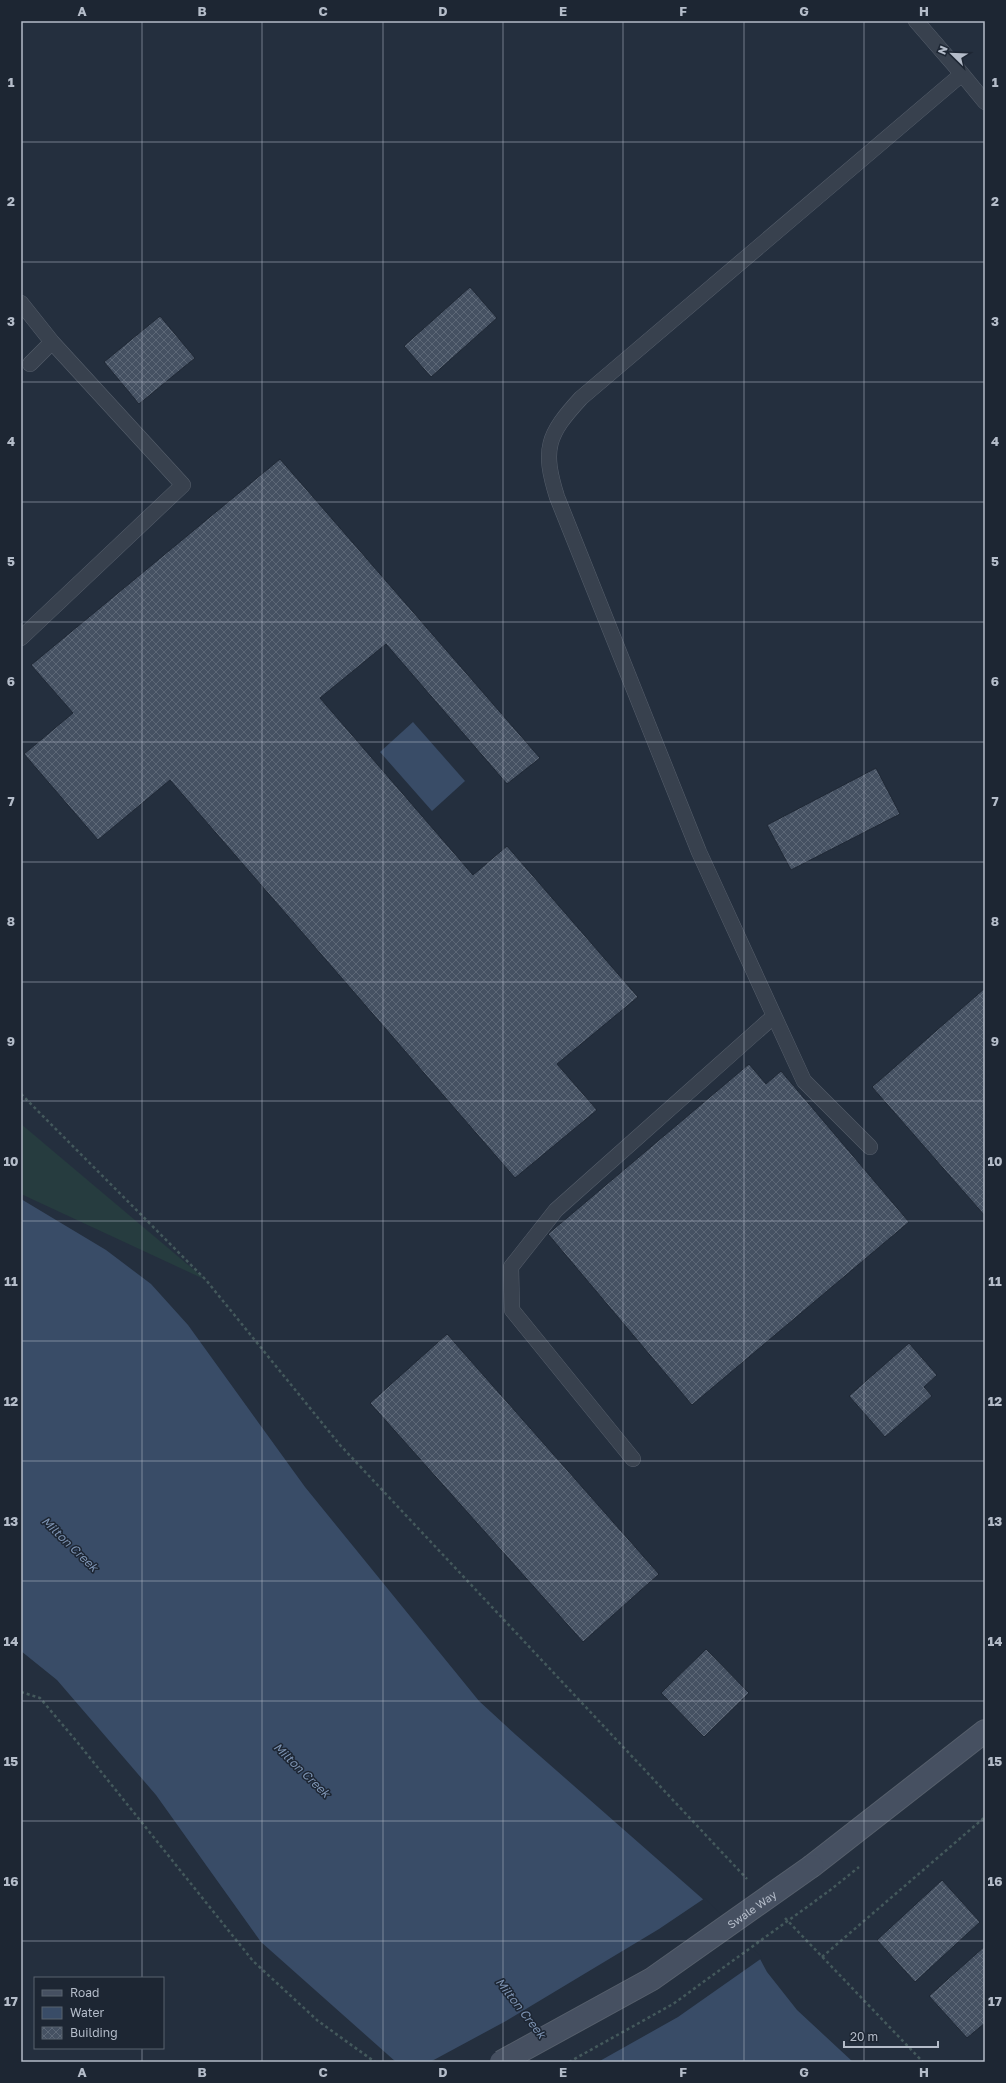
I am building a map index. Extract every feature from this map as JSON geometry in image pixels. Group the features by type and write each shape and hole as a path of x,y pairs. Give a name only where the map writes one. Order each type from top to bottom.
{"main road":[{"name":"Swale Way","path":"501,2062 652,1979 812,1866 985,1731"}],"lane":[{"path":"916,21 985,102"},
{"path":"870,1147 804,1081 699,852 557,497 550,474 548,453 550,441 560,421 581,398 962,74"},
{"path":"21,303 52,342 183,485 21,638"},
{"path":"30,364 52,342"},
{"path":"633,1459 512,1310 511,1267 556,1210 774,1016"}],"path":[{"path":"21,1094 206,1280 340,1445 752,1885"},
{"path":"21,1692 40,1698 78,1743 253,1962 318,2021 375,2062"},
{"path":"822,1957 985,1817"},
{"path":"779,1912 923,2062"}],"green space":[{"path":"21,1124 206,1280 21,1194"}],"water":[{"path":"413,722 465,781 432,811 380,752"},
{"name":"Milton Creek","path":"21,1199 106,1250 151,1284 188,1325 305,1487 479,1701 705,1901 759,1957 767,1972 797,2010 853,2062 396,2062 261,1942 156,1795 57,1680 21,1651"}],"pier":[{"path":"705,1898 762,1958 678,2017 598,2062 430,2062 506,2021 659,1929"}],"building":[{"path":"470,287 497,318 431,377 404,346"},
{"path":"160,316 195,358 139,404 104,362"},
{"path":"280,459 540,758 507,784 386,644 320,698 473,875 507,846 638,997 557,1064 597,1110 515,1178 170,780 98,840 24,754 73,713 31,665"},
{"path":"876,768 900,814 791,870 767,825"},
{"path":"985,988 985,1216 872,1087"},
{"path":"749,1064 766,1084 781,1071 909,1222 692,1405 548,1234"},
{"path":"447,1334 659,1574 583,1642 370,1403"},
{"path":"909,1343 937,1375 924,1387 932,1396 885,1437 849,1396"},
{"path":"706,1649 749,1693 704,1737 661,1693"},
{"path":"942,1880 980,1922 915,1982 877,1940"},
{"path":"985,1946 985,2023 967,2038 929,1996"}]}
